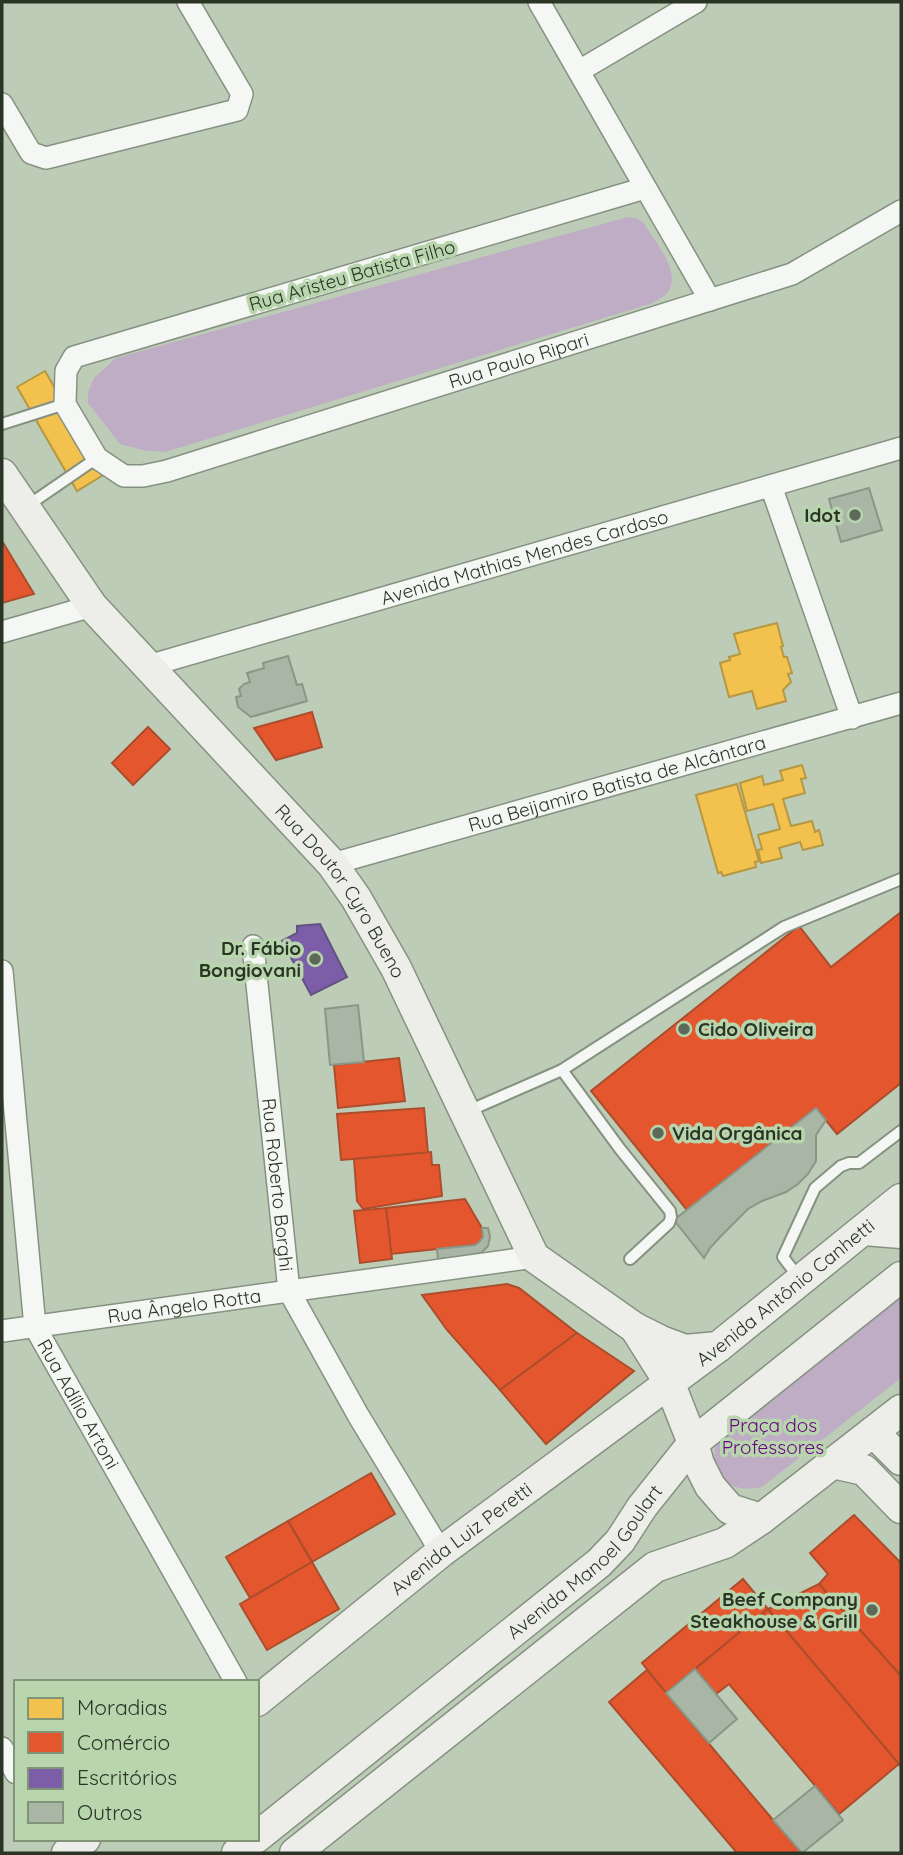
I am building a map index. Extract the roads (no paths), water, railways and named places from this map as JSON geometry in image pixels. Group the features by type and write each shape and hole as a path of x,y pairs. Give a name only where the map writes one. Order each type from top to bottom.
{"street":[{"path":"2,104 31,153 46,158 237,110 242,94 188,2"},
{"path":"539,2 710,300"},
{"path":"579,71 696,2"},
{"name":"Rua Aristeu Batista Filho","path":"65,404 66,371 74,356 645,188"},
{"name":"Rua Paulo Ripari","path":"97,458 124,476 143,476 167,471 792,274 901,211"},
{"path":"65,404 97,458"},
{"name":"Avenida Mathias Mendes Cardoso","path":"148,666 901,448"},
{"name":"Rua Doutor Cyro Bueno","path":"2,474 92,607 332,864 356,898 396,968 534,1257 635,1328 685,1350 718,1347"},
{"path":"771,486 852,718"},
{"path":"2,632 92,607"},
{"name":"Rua Beijamiro Batista de Alcântara","path":"332,864 901,703"},
{"name":"Rua Roberto Borghi","path":"253,946 289,1291 358,1415 441,1552"},
{"name":"Rua Adílio Artoni","path":"2,971 35,1326 235,1680"},
{"name":"Avenida Antônio Canhetti","path":"669,1382 718,1347 901,1199"},
{"path":"863,1230 901,1233"},
{"name":"Rua Ângelo Rotta","path":"2,1331 534,1257"},
{"name":"Avenida Manoel Goulart","path":"259,1836 599,1563 620,1541 642,1507 693,1443 901,1277"},
{"name":"Rua Doutor Cyro Bueno","path":"635,1328 669,1382 699,1464 710,1486 730,1508 761,1519"},
{"name":"Avenida Luiz Peretti","path":"259,1700 441,1552 669,1382"},
{"name":"Avenida Manoel Goulart","path":"295,1853 655,1567 725,1543 761,1519 901,1410"},
{"path":"873,1432 901,1460"},
{"path":"832,1463 864,1470 901,1508"},
{"path":"2,1748 14,1769"},
{"path":"67,1853 82,1841"},
{"name":"Avenida Manoel Goulart","path":"237,1853 252,1841"}],"lane":[{"path":"2,424 65,404"},
{"path":"25,508 97,458"},
{"path":"466,1112 562,1070 784,927 901,879"},
{"path":"562,1070 670,1211 669,1223 629,1259"},
{"path":"801,1280 783,1257 815,1188 841,1166 859,1163 901,1131"}],"place":[{"name":"Idot","path":"855,515"},
{"name":"Dr. Fábio Bongiovani","path":"315,959"},
{"name":"Cido Oliveira","path":"684,1029"},
{"name":"Vida Orgânica","path":"658,1133"},
{"name":"Beef Company Steakhouse & Grill","path":"872,1610"}],"park label":[{"name":"Praça dos Professores","path":"773,1436"}]}
